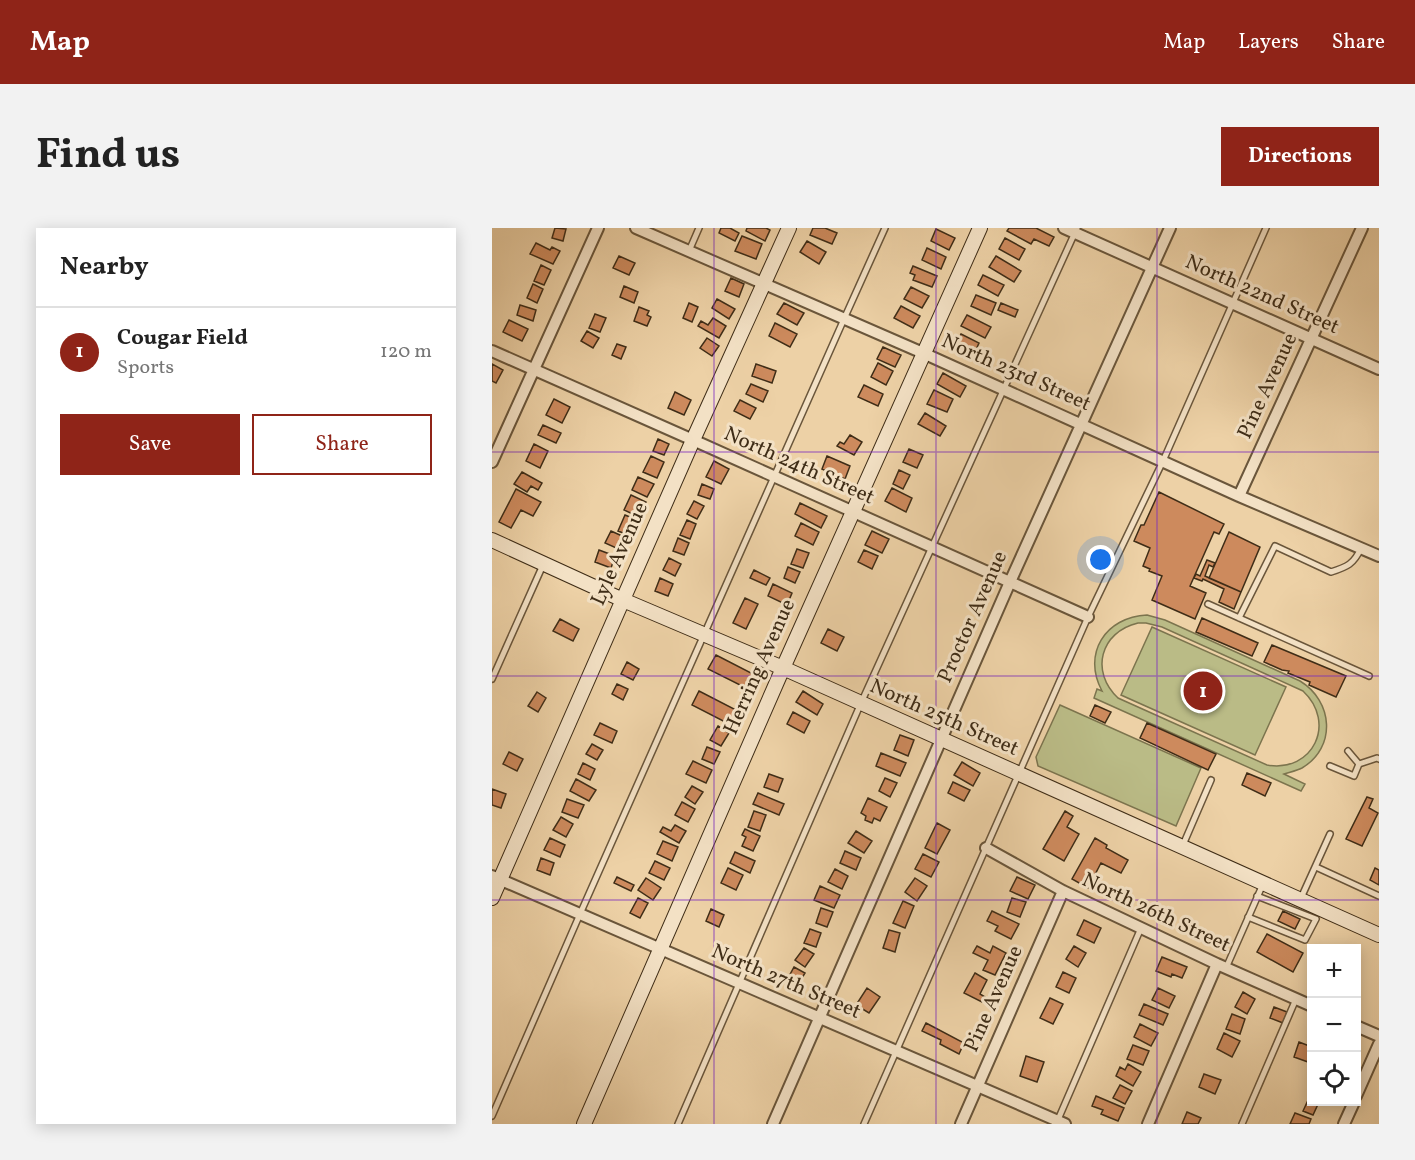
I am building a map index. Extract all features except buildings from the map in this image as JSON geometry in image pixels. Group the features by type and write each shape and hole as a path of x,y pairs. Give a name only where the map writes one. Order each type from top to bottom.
{"main road":[{"name":"Lyle Avenue","path":"492,898 496,878 789,228"},
{"name":"Herring Avenue","path":"584,1124 852,511 980,228"},
{"name":"North 25th Street","path":"492,540 1263,883 1278,897 1301,909 1379,935"}],"street":[{"path":"492,462 598,228"},
{"name":"North 23rd Street","path":"636,228 1379,556"},
{"name":"North 22nd Street","path":"1064,228 1076,230 1152,267 1379,369"},
{"name":"Proctor Avenue","path":"773,1124 940,739 1170,228"},
{"name":"Pine Avenue","path":"1239,496 1362,228"},
{"name":"North 24th Street","path":"492,351 1088,617"},
{"name":"North 26th Street","path":"986,848 1063,891 1307,1004"},
{"name":"North 27th Street","path":"496,878 1059,1123"},
{"name":"Pine Avenue","path":"961,1124 1063,891"},
{"path":"1148,1124 1221,966"},
{"path":"1361,1028 1379,1035"},
{"path":"1361,1085 1379,1044"},
{"path":"1344,1124 1352,1106"}],"lane":[{"path":"689,251 699,228"},
{"path":"492,1116 885,228"},
{"path":"864,1124 1088,617 1163,461 1266,228"},
{"path":"678,1124 861,703 1076,230"},
{"path":"1239,618 1275,546 1331,572 1349,565 1357,557 1361,548"},
{"path":"492,679 543,564"},
{"path":"1208,604 1369,676"},
{"path":"1348,751 1359,764"},
{"path":"1330,766 1354,776 1359,764 1379,759"},
{"path":"1182,847 1211,780"},
{"path":"1248,917 1305,940 1316,919 1301,909 1330,834"},
{"path":"1316,867 1379,896"},
{"path":"1221,966 1248,917 1263,883"},
{"path":"1257,896 1278,897"},
{"path":"1282,931 1285,925"},
{"path":"1059,1123 1141,928"},
{"path":"1242,1124 1296,999"}],"green space":[{"path":"1147,615 1165,620 1300,681 1311,690 1319,700 1324,712 1325,737 1313,759 1302,768 1284,774 1305,784 1301,791 1094,698 1097,689 1102,691 1096,677 1095,664 1096,651 1101,640 1109,630 1132,617","holes":["1138,623 1162,627 1303,691 1313,704 1318,717 1319,731 1308,754 1297,761 1283,765 1267,765 1118,698 1109,688 1104,677 1103,654 1115,635 1125,628"]},
{"path":"1152,627 1286,687 1255,755 1121,695"},
{"path":"1060,705 1201,768 1176,826 1038,766 1036,757"}],"place":[{"name":"Cougar Field","path":"1203,691"}]}
